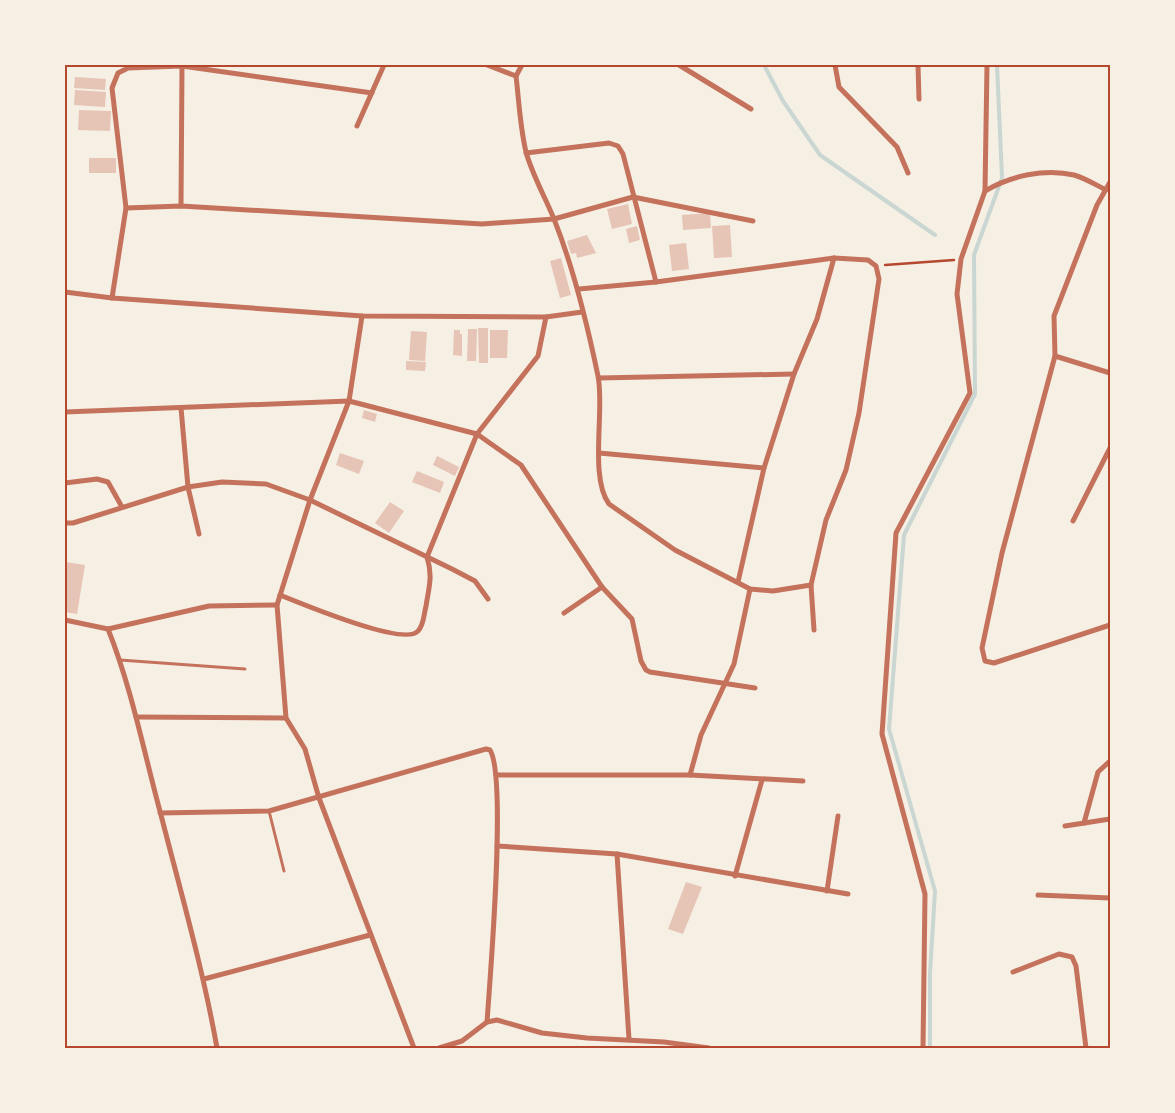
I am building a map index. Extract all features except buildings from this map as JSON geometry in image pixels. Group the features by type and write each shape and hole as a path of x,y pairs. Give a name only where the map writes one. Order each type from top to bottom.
{"street":[{"path":"357,126 384,65"},
{"path":"487,65 516,76"},
{"path":"522,65 516,76 526,153 554,219 579,289 582,312 599,378 600,453 604,496 609,504 669,546 750,588 772,591 811,585"},
{"path":"679,65 751,109"},
{"path":"835,65 839,87 897,147 908,173"},
{"path":"918,65 918,99"},
{"path":"923,1048 925,894 882,734 896,533 970,393 957,294 960,259 984,191 987,65"},
{"path":"112,298 126,208 112,88 118,73 128,68 182,66 372,93"},
{"path":"181,206 182,66"},
{"path":"526,153 609,143 618,146 656,282"},
{"path":"984,191 1010,178 1034,174 1074,175 1106,190"},
{"path":"1110,182 1097,204 1054,316 1055,356 1002,553 982,648 985,662 994,663 1110,625"},
{"path":"126,208 181,206 482,224 554,219 634,198 753,221"},
{"path":"579,289 656,282 834,258 868,260 876,266 879,279 859,413 846,470 826,520 811,585 814,630"},
{"path":"738,582 764,468 794,374 817,319 834,258"},
{"path":"65,292 112,298 362,316 546,317 582,312"},
{"path":"362,316 349,401 310,500 277,605 286,718 305,749 319,798 414,1048"},
{"path":"280,595 359,625 409,636 418,632 422,622 432,573 427,557 477,434 538,356 546,317"},
{"path":"1055,356 1110,373"},
{"path":"599,378 794,374"},
{"path":"65,412 349,401 477,434 521,465 602,587 632,619 641,661 646,670 755,688"},
{"path":"181,408 188,487 199,534"},
{"path":"1073,521 1110,448"},
{"path":"600,453 764,468"},
{"path":"65,484 98,479 108,482 122,508"},
{"path":"65,523 73,523 188,487 222,482 266,484 310,500 475,581 488,599"},
{"path":"564,613 602,587"},
{"path":"690,775 702,735 723,684 734,664 750,588"},
{"path":"65,620 108,629 209,606 277,605"},
{"path":"108,629 120,660 136,717 204,979 217,1048"},
{"path":"136,717 286,718"},
{"path":"160,814 269,811 486,749 492,754 496,775 497,846 487,1022"},
{"path":"1084,823 1098,772 1110,760"},
{"path":"496,775 690,775 803,781"},
{"path":"735,876 762,780"},
{"path":"827,891 838,816"},
{"path":"1065,826 1110,819"},
{"path":"497,846 617,854 735,876 848,894"},
{"path":"617,854 629,1039"},
{"path":"1038,895 1110,898"},
{"path":"204,979 370,934"},
{"path":"1013,972 1060,954 1072,957 1076,966 1086,1048"},
{"path":"438,1048 462,1042 487,1022 497,1020 542,1033 587,1038 629,1039 710,1048"}],"lane":[{"path":"120,660 245,668"},
{"path":"269,811 284,871"}],"path":[{"path":"876,266 960,259"}],"waterway":[{"path":"764,65 783,101 820,155 935,235"},
{"path":"930,1048 930,973 935,891 889,729 904,535 975,394 974,255 1002,178 997,65"}]}
